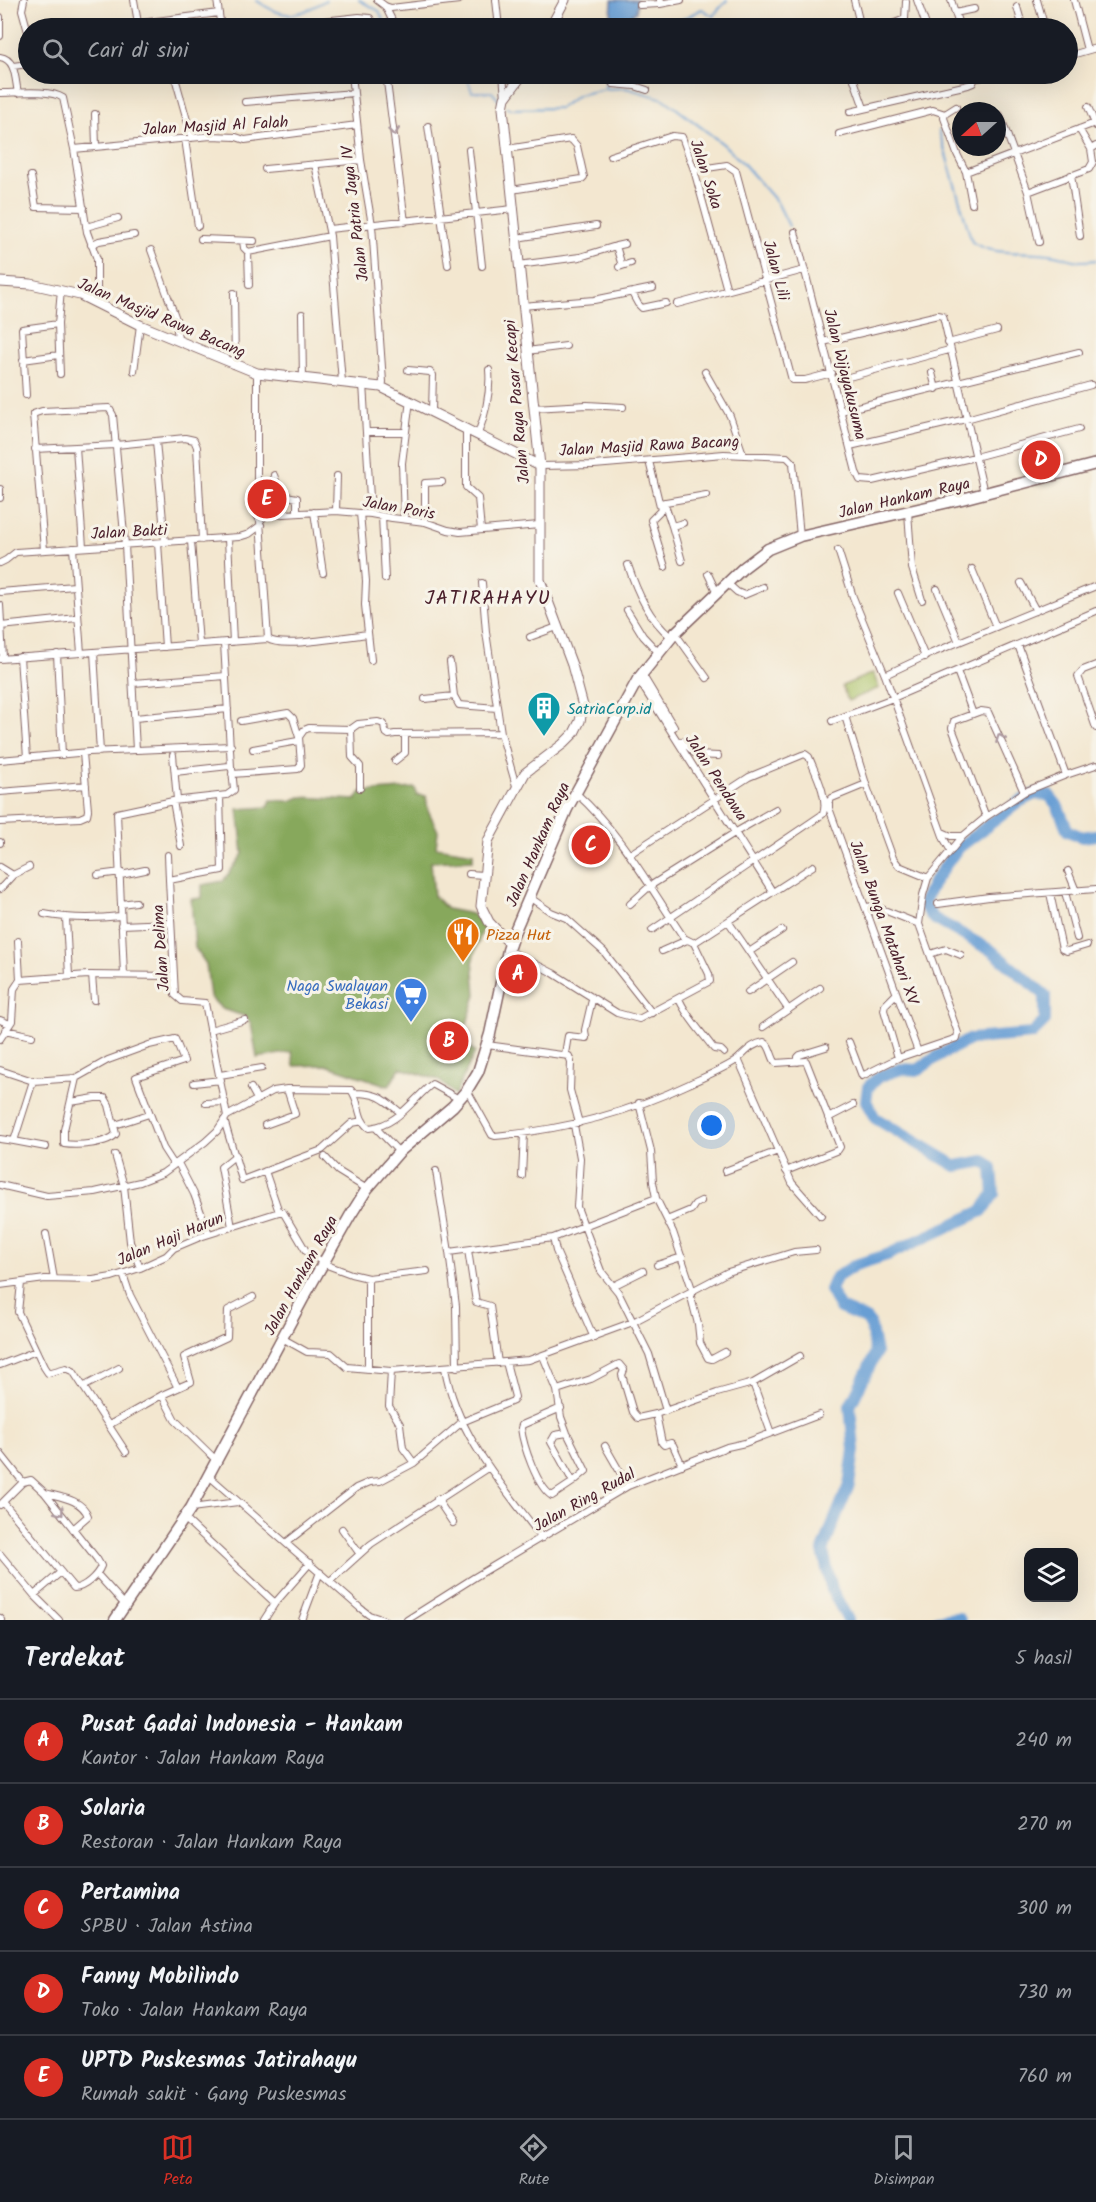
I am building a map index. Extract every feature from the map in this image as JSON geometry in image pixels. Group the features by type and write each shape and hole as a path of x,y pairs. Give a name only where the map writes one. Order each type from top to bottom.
{"main road":[{"name":"Jalan Hankam Raya","path":"115,1620 191,1508 282,1338 367,1189 399,1152 459,1099 478,1072 487,1045 509,941 544,866 560,824 640,676 658,652 717,592 768,549 800,536 908,512 1096,464"}],"street":[{"path":"24,0 22,10 24,18"},
{"path":"134,0 137,18"},
{"path":"217,0 220,18"},
{"path":"377,0 385,6 391,18"},
{"path":"385,6 397,8 459,0"},
{"path":"496,0 497,18"},
{"path":"555,18 565,0"},
{"path":"640,5 681,0"},
{"path":"855,0 859,18"},
{"path":"917,0 923,18"},
{"path":"951,0 957,18"},
{"path":"1037,0 1042,18"},
{"path":"1074,0 1087,50"},
{"path":"905,18 908,1"},
{"path":"1017,7 1020,18"},
{"path":"955,13 974,9"},
{"path":"183,18 219,14"},
{"path":"343,18 359,16 370,18"},
{"path":"0,17 0,36"},
{"path":"1078,53 1096,48"},
{"path":"0,57 9,59 13,66 18,93"},
{"path":"13,66 18,65"},
{"path":"177,84 189,138 198,226"},
{"name":"Jalan Patria Jaya IV","path":"353,84 361,160 372,225 383,382 381,387"},
{"path":"387,84 405,222"},
{"path":"503,84 504,103"},
{"path":"504,103 516,84"},
{"path":"613,84 646,90"},
{"path":"856,84 864,108"},
{"path":"850,112 970,84"},
{"path":"0,93 57,95 63,98 74,149 86,227 97,259 97,302"},
{"path":"244,102 354,93"},
{"name":"Jalan Raya Pasar Kecapi","path":"504,103 522,306 540,466 540,580 583,706 580,721 574,733 564,744 525,773 488,841 481,906 489,922 509,941"},
{"path":"966,172 1095,125 1088,107"},
{"path":"839,134 933,110 945,114"},
{"path":"945,114 952,110"},
{"path":"95,114 96,147"},
{"path":"945,114 944,118 957,154 966,172 972,204"},
{"name":"Jalan Masjid Al Falah","path":"74,149 189,138 236,137 245,140 357,125"},
{"path":"428,126 448,265"},
{"path":"1028,192 1089,169 1092,165 1094,147 1079,129"},
{"path":"1006,132 1028,192 1039,242"},
{"name":"Jalan Soka","path":"610,156 672,136 682,137 694,170 727,290"},
{"path":"507,149 571,139 577,146 584,177 511,190"},
{"path":"469,150 482,266"},
{"path":"265,169 361,160"},
{"path":"315,164 329,233 342,382"},
{"name":"Jalan Lili","path":"694,170 727,165 736,171 792,380 805,380 832,373"},
{"path":"1071,175 1080,236"},
{"path":"31,176 36,207 84,208"},
{"path":"248,252 372,225 513,209"},
{"path":"86,227 118,218"},
{"path":"516,238 596,226"},
{"name":"Jalan Wijayakusuma","path":"795,232 858,477 864,482 975,457"},
{"path":"91,244 134,235"},
{"path":"201,239 254,241"},
{"path":"243,242 248,252 249,285"},
{"path":"518,265 580,257 625,244"},
{"path":"616,246 621,266 631,263"},
{"path":"152,250 177,319 178,340"},
{"path":"677,304 804,270"},
{"name":"Jalan Masjid Rawa Bacang","path":"0,282 19,282 61,290 97,302 140,325 257,373 363,383 381,387 540,466 594,465 743,454 787,457 793,463 800,536"},
{"path":"522,306 594,300 653,288"},
{"path":"60,374 58,324 61,290"},
{"path":"234,293 235,365"},
{"path":"632,293 642,308 666,303"},
{"path":"302,314 303,379"},
{"path":"823,342 940,315 944,319 984,493"},
{"path":"26,395 22,329 58,324"},
{"path":"134,371 140,325"},
{"path":"834,381 997,330"},
{"path":"527,351 566,346"},
{"path":"841,411 1079,352"},
{"path":"23,360 60,355"},
{"path":"408,370 430,372 433,375 432,411"},
{"path":"478,434 491,386 489,370"},
{"path":"705,372 730,416 743,454"},
{"path":"257,373 256,515 260,523 268,639"},
{"path":"932,373 936,389"},
{"path":"363,383 371,514"},
{"path":"850,447 1091,385"},
{"path":"404,519 402,463 404,432 410,400"},
{"path":"533,408 587,405 623,407"},
{"path":"44,550 32,416 34,412 110,408 113,411 125,545 136,750"},
{"path":"466,428 465,482 467,490 478,498 481,530"},
{"path":"975,457 1079,429"},
{"path":"366,432 404,432"},
{"path":"35,449 116,445 185,438 194,440 197,447 202,540"},
{"path":"156,441 165,647"},
{"path":"76,447 83,547"},
{"path":"649,461 682,561"},
{"path":"274,475 281,495 297,498 297,512"},
{"path":"336,511 337,476"},
{"path":"425,522 425,483 442,482"},
{"path":"0,489 0,498"},
{"path":"662,502 706,495"},
{"path":"662,502 661,510 651,520 665,567"},
{"name":"Jalan Poris","path":"260,523 266,515 336,511 425,522 453,532 539,525"},
{"path":"314,512 323,573"},
{"path":"908,512 912,568 922,600"},
{"path":"360,513 366,581 365,605 371,660"},
{"path":"381,516 385,579"},
{"name":"Jalan Bakti","path":"0,563 16,552 228,539 249,534 260,523"},
{"path":"672,526 683,523"},
{"path":"228,539 233,642"},
{"path":"191,541 199,644"},
{"path":"74,548 81,653"},
{"path":"838,550 856,606 885,675 951,851"},
{"path":"628,566 644,604 663,630 673,635 707,678"},
{"path":"972,569 996,627"},
{"path":"708,574 717,592"},
{"path":"482,583 486,632 501,733 516,786"},
{"path":"727,583 744,595 763,587"},
{"path":"1021,583 1036,611"},
{"path":"0,592 75,586"},
{"path":"885,675 1096,586"},
{"path":"937,589 959,642"},
{"path":"898,593 925,657"},
{"path":"0,604 2,658 268,639 274,643 304,642 368,634"},
{"path":"627,609 643,636 658,652"},
{"path":"832,721 893,698 1096,611"},
{"path":"1,626 77,618"},
{"path":"530,637 557,627"},
{"path":"124,975 117,813 175,800 220,796 230,794 234,790 224,643"},
{"path":"1018,645 1066,775"},
{"path":"94,652 100,752"},
{"path":"57,654 62,755"},
{"path":"20,657 27,758"},
{"path":"450,662 454,696 459,705 497,708"},
{"path":"1096,665 1083,670 1078,676 1096,728"},
{"path":"957,670 973,714"},
{"path":"133,683 226,676"},
{"path":"640,676 685,745 697,755 718,756"},
{"name":"Jalan Pendawa","path":"640,676 772,891"},
{"path":"425,699 454,696"},
{"path":"135,718 228,710"},
{"path":"986,817 952,728 954,722 981,711 990,714 1024,792"},
{"path":"175,772 298,769 302,765 293,718 288,713 241,721"},
{"path":"845,716 866,784 895,862 902,868 928,878"},
{"path":"253,750 298,739 304,730 309,728 351,729 358,724 378,722 384,724 387,735 501,733"},
{"path":"351,729 352,757 360,766 360,788"},
{"path":"394,761 405,753 405,735"},
{"path":"0,760 83,753 231,746"},
{"path":"0,822 84,818 88,810 83,753"},
{"path":"173,755 175,800 181,846"},
{"name":"Jalan Bunga Matahari XV","path":"715,799 749,777 807,755 829,808 918,1052"},
{"path":"849,1042 862,1076 898,1058 951,1042 957,1038 958,1033 919,924 928,878 963,836 986,817 1024,792 1096,765"},
{"path":"652,930 818,818 825,809 826,801 866,784"},
{"path":"0,792 86,786"},
{"path":"509,941 592,1000 625,1017 639,1018 652,1013 710,981 694,943 687,940 670,917 630,854 606,822 576,794"},
{"name":"Jalan Delima","path":"220,796 222,869 216,873 202,873 169,880 175,995 180,1000 205,1003 225,1102 225,1118 242,1180 266,1171"},
{"path":"630,854 715,799"},
{"path":"630,903 650,886 776,809"},
{"path":"942,832 963,836"},
{"path":"168,855 169,880"},
{"path":"694,943 813,866"},
{"path":"0,867 13,875"},
{"path":"0,889 13,875 29,867"},
{"path":"98,875 145,870"},
{"path":"1068,871 1076,891"},
{"path":"469,874 484,874"},
{"path":"938,904 989,897 1096,889"},
{"path":"1065,892 1077,938"},
{"path":"1050,893 1062,949 1067,951 1087,945"},
{"path":"530,897 551,912 566,918 604,952 652,1013"},
{"path":"121,904 136,902"},
{"path":"866,907 874,906 919,924"},
{"path":"44,914 94,919 120,916"},
{"path":"66,918 69,976"},
{"path":"728,921 788,1009"},
{"path":"121,925 171,923"},
{"path":"749,952 782,930"},
{"path":"662,951 687,940"},
{"path":"18,941 21,980"},
{"path":"930,954 946,949 962,955"},
{"path":"748,992 792,962"},
{"path":"92,975 94,1000"},
{"path":"0,1039 13,1016 14,989 17,982 21,980 92,975 174,976"},
{"path":"763,1027 820,988"},
{"path":"896,994 885,1005 884,1010 898,1058"},
{"path":"679,999 689,1019 702,1031 714,1049 724,1053"},
{"path":"586,1038 585,1030 592,1000"},
{"path":"0,1020 10,1024"},
{"path":"210,1030 245,1020"},
{"path":"5,1030 32,1036"},
{"path":"565,1054 568,1036 595,1040"},
{"path":"0,1070 33,1081 76,1078 108,1060 148,1045 175,1039 184,1061 136,1077 163,1148 176,1164 194,1194 209,1234"},
{"path":"467,1090 492,1135 524,1133 577,1124 665,1095 738,1059 751,1046 764,1042 769,1046 770,1054 776,1063 806,1062 839,1149 786,1171"},
{"path":"487,1045 565,1054 570,1058 570,1089 577,1124 580,1158 577,1207 601,1271 618,1292 640,1333 656,1370 666,1411"},
{"path":"798,1062 800,1055 826,1047"},
{"path":"738,1059 792,1183 821,1216"},
{"path":"194,1083 262,1068"},
{"path":"71,1102 105,1098 116,1134 111,1140 64,1144 64,1130 76,1078"},
{"path":"14,1141 33,1081"},
{"path":"377,1129 401,1113 432,1084 459,1099"},
{"path":"251,1088 256,1099"},
{"path":"0,1185 48,1196 80,1194 156,1177 211,1137 225,1118 256,1099 287,1089 347,1088 354,1093 370,1093 401,1113"},
{"path":"265,1125 295,1114 287,1089"},
{"path":"354,1093 367,1127 377,1129 399,1152"},
{"path":"206,1102 225,1102"},
{"path":"639,1103 651,1151 656,1198 682,1257 699,1324 700,1343 708,1358 712,1359 725,1352"},
{"path":"828,1118 853,1105"},
{"path":"115,1125 149,1114"},
{"path":"363,1120 352,1123 322,1150 266,1171 279,1212 283,1212 306,1251 324,1263 351,1274 368,1278 427,1271"},
{"path":"522,1176 524,1133"},
{"path":"0,1139 46,1147"},
{"path":"725,1172 778,1151"},
{"path":"115,1155 124,1186 128,1234 140,1268"},
{"path":"232,1227 221,1167 236,1155"},
{"path":"325,1157 338,1171 367,1189"},
{"path":"436,1171 456,1306 457,1367"},
{"path":"449,1252 553,1238 656,1198"},
{"path":"667,1220 691,1210 694,1204 701,1200"},
{"name":"Jalan Haji Harun","path":"0,1285 54,1279 93,1280 123,1274 166,1256 174,1248 209,1234 279,1212"},
{"path":"46,1234 54,1279"},
{"path":"553,1238 556,1251 594,1338"},
{"path":"287,1542 356,1488 370,1482 380,1481 414,1463 462,1422 514,1399 502,1363 490,1306 476,1302 468,1250"},
{"path":"282,1338 308,1352 330,1353 343,1365 391,1371 529,1360 633,1322 729,1272 794,1252 816,1250"},
{"path":"657,1265 682,1257"},
{"path":"613,1286 643,1271"},
{"path":"123,1274 130,1295 178,1388"},
{"path":"368,1278 368,1368"},
{"path":"21,1283 18,1312 48,1373 69,1368 73,1371 126,1452"},
{"path":"109,1425 162,1395 191,1382 184,1357 228,1337 228,1310 253,1297"},
{"path":"0,1365 36,1351"},
{"path":"543,1356 557,1390 567,1433 586,1471 553,1496 548,1495 528,1458 521,1433 522,1425 561,1408"},
{"path":"557,1390 591,1379 619,1364 624,1370 622,1375 636,1417 656,1414 753,1383 800,1356"},
{"path":"83,1387 119,1368"},
{"path":"445,1368 451,1399 478,1452 542,1538"},
{"path":"391,1371 389,1406 400,1424 403,1448 414,1463"},
{"path":"753,1383 771,1433"},
{"path":"162,1395 175,1420 216,1460"},
{"path":"656,1414 662,1443 674,1445 682,1465"},
{"name":"Jalan Ring Rudal","path":"407,1620 628,1486 727,1447 745,1443 819,1415"},
{"path":"567,1433 555,1435 551,1442 573,1482"},
{"path":"605,1446 628,1486"},
{"path":"0,1453 23,1482"},
{"path":"330,1581 359,1553 437,1499 489,1467"},
{"path":"209,1476 369,1615 384,1620"},
{"path":"31,1480 44,1492 100,1563 99,1576 75,1589 2,1504 23,1482 31,1480"},
{"path":"44,1492 77,1503 84,1508 87,1518 73,1529"},
{"path":"437,1499 453,1523"},
{"path":"191,1508 238,1502"},
{"path":"184,1518 275,1603"},
{"path":"342,1529 359,1553"},
{"path":"0,1554 34,1595 59,1620"},
{"path":"265,1619 275,1603 310,1563"},
{"path":"34,1595 61,1572"},
{"path":"302,1620 320,1572"},
{"path":"99,1576 125,1605"}],"green space":[{"path":"873,673 879,688 848,701 842,686"},
{"path":"415,788 417,795 426,796 428,810 438,831 436,847 473,853 473,860 431,862 434,896 447,909 472,914 484,925 473,959 476,995 462,1039 475,1052 455,1095 439,1080 400,1068 389,1086 326,1065 294,1066 292,1052 257,1058 251,1023 244,1016 222,1009 210,997 206,964 195,948 191,899 202,898 202,885 223,881 243,854 238,809 268,807 271,800 291,801 300,797 356,800 361,792"}],"water":[{"path":"612,0 637,0 636,12 626,18 611,18"}],"waterway":[{"path":"256,0 283,14 299,13 326,0"},
{"path":"359,0 379,11 382,18"},
{"path":"685,18 702,9 713,16 727,0"},
{"path":"631,15 637,18"},
{"path":"469,84 472,92 492,92 502,104"},
{"path":"605,89 606,84"},
{"path":"506,107 511,109 560,108 578,95 605,89 626,88 664,99 723,144 742,162 777,202 789,226"},
{"path":"939,131 972,242 981,247 1002,252 1045,253 1079,261 1096,260"},
{"path":"848,1620 832,1590 823,1551 849,1485 854,1450 850,1406 876,1353 870,1324 866,1319 840,1308 830,1290 835,1278 855,1265 887,1255 982,1211 994,1194 992,1168 984,1161 956,1166 875,1118 866,1101 868,1087 880,1076 901,1069 918,1070 938,1056 971,1039 1032,1034 1045,1021 1045,995 992,951 933,918 923,904 933,883 957,849 1019,802 1035,794 1049,795 1057,805 1068,831 1082,837 1096,835"},
{"path":"937,1620 958,1618 960,1620"}],"place":[{"name":"Fanny Mobilindo","path":"1041,460"},
{"name":"UPTD Puskesmas Jatirahayu","path":"267,499"},
{"name":"SatriaCorp.id","path":"544,737"},
{"name":"Pertamina","path":"591,845"},
{"name":"Pizza Hut","path":"463,963"},
{"name":"Pusat Gadai Indonesia - Hankam","path":"518,974"},
{"name":"Naga Swalayan Bekasi","path":"411,1023"},
{"name":"Solaria","path":"449,1041"}],"district":[{"name":"JATIRAHAYU","path":"488,597"}]}
